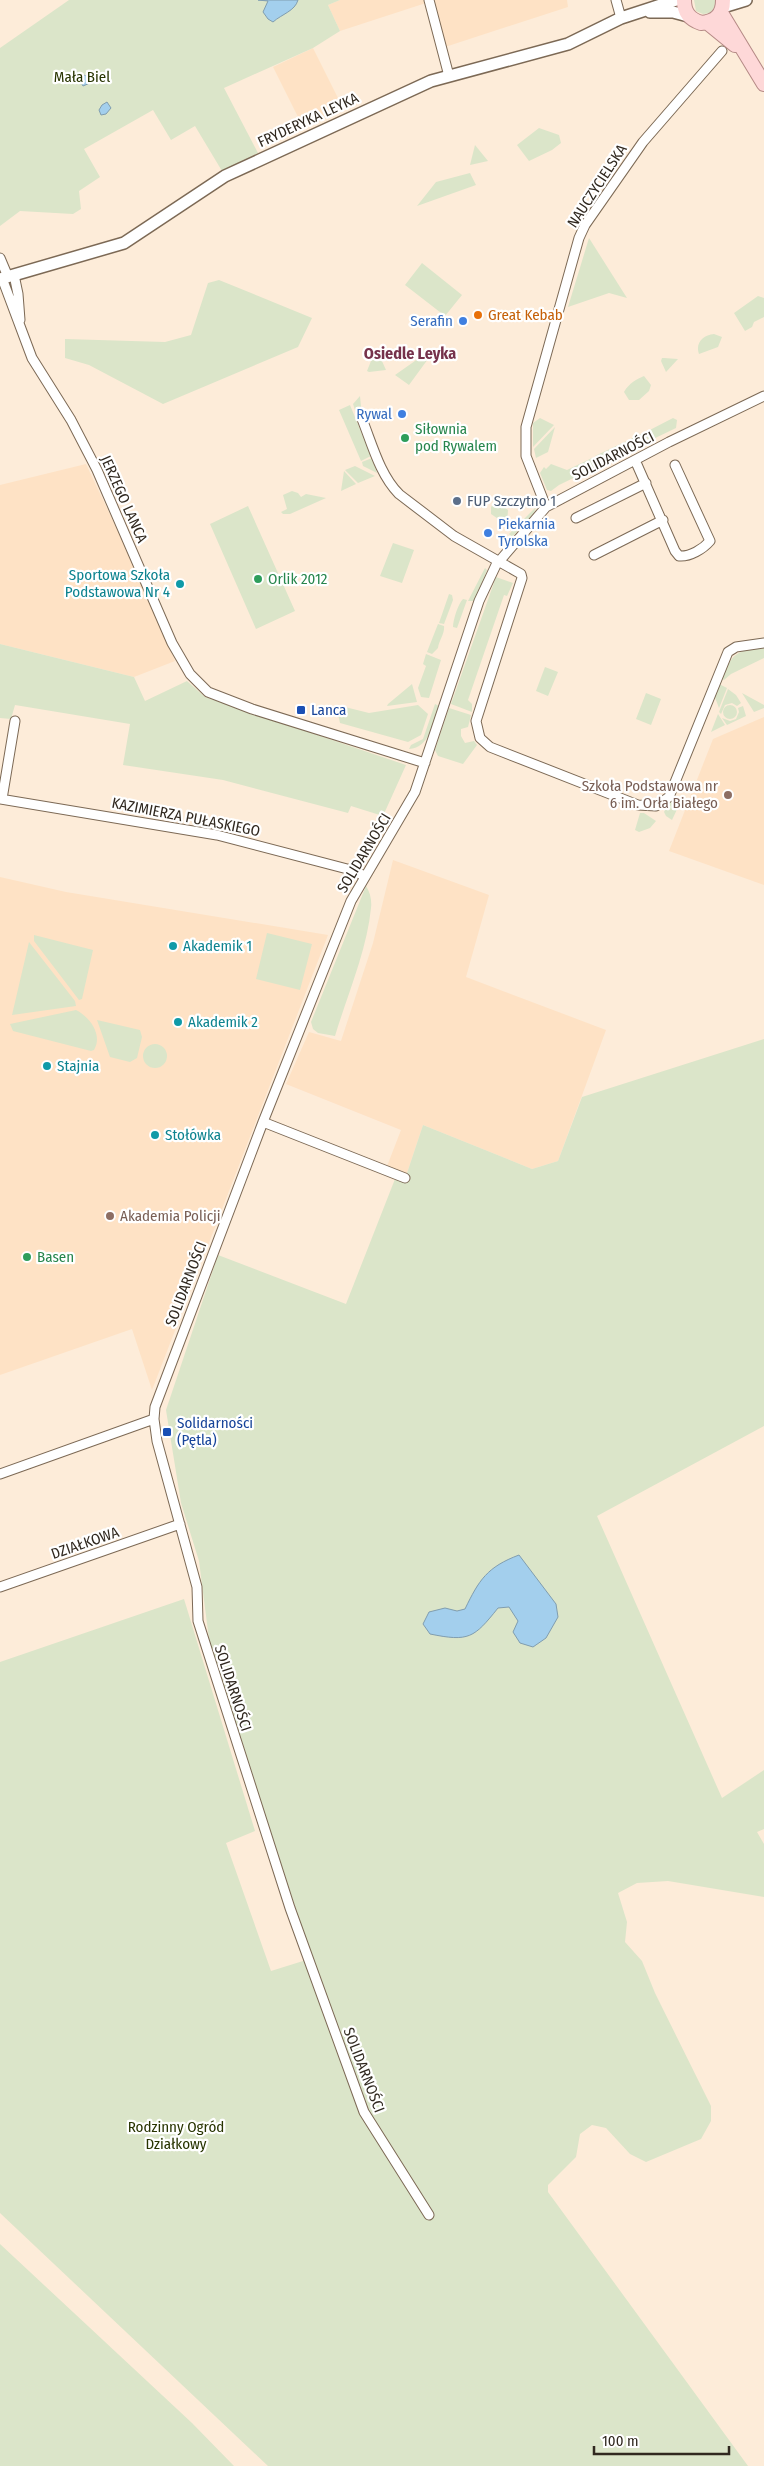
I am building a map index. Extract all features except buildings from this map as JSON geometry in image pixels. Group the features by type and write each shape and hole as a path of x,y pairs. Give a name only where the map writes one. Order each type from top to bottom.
{"main road":[{"path":"684,0 684,7 688,16 701,23 708,23 747,56"},
{"path":"708,23 723,7 747,56 764,84"}],"street":[{"path":"429,0 449,76"},
{"path":"616,0 621,18"},
{"name":"FRYDERYKA LEYKA","path":"6,277 124,243 225,176 431,81 568,44 621,18 676,0"},
{"path":"723,7 746,0"},
{"name":"FRYDERYKA LEYKA","path":"641,12 674,12 688,16"},
{"name":"NAUCZYCIELSKA","path":"546,507 526,456 526,427 579,238 585,225 643,142 722,51"},
{"name":"JERZEGO LANCA","path":"0,258 20,327 32,358 89,452 172,642 182,663 196,682 208,692 240,705 425,763"},
{"name":"SOLIDARNOŚCI","path":"429,2215 364,2112 308,1959 198,1621 196,1604 198,1587 157,1441 154,1419 155,1407 172,1357 263,1122 351,901 364,876 409,805 425,763 479,601 499,560 546,507 635,460 764,396"},
{"path":"362,420 376,455 394,490 454,536 518,571 522,578 477,715 476,727 480,738 490,747 638,805 656,806 669,797 728,652 736,647 764,642"},
{"path":"635,460 663,520 674,551 679,556 685,556 704,547 710,541 675,465"},
{"path":"576,518 646,484"},
{"path":"594,555 663,520"},
{"path":"1,799 15,721"},
{"name":"KAZIMIERZA PUŁASKIEGO","path":"1,799 217,835 356,871 364,876"},
{"path":"263,1122 405,1178"},
{"path":"0,1474 154,1419"},
{"name":"DZIAŁKOWA","path":"0,1587 180,1524"}],"shaded area":[{"path":"340,0 425,0 426,3 340,31 328,5"},
{"path":"434,0 567,0 568,7 445,47"},
{"path":"313,48 344,110 304,129 273,67"},
{"path":"86,464 123,542 175,661 134,677 0,644 0,485"},
{"name":"Szkoła Podstawowa nr 6 im. Orła Białego","path":"764,717 764,885 669,851 713,739"},
{"path":"393,860 489,895 466,977 606,1030 558,1161 532,1169 423,1125 404,1182 384,1174 401,1130 286,1084 309,1032 341,1041 373,943"},
{"name":"Akademia Policji","path":"0,877 66,892 328,935 152,1390 132,1329 0,1375"}],"green space":[{"name":"Mała Biel","path":"69,0 340,0 328,5 340,31 313,48 224,88 258,153 222,171 195,126 171,140 153,110 84,149 100,177 79,191 81,209 73,214 20,211 0,226 0,48"},
{"path":"694,0 715,0 715,6 711,13 703,14 696,11"},
{"path":"539,128 559,135 561,143 552,150 529,161 517,145"},
{"path":"475,145 488,161 470,165"},
{"path":"470,173 476,185 417,206 436,182"},
{"path":"589,238 627,298 609,293 568,307"},
{"path":"422,263 462,295 445,316 405,285"},
{"path":"219,280 312,318 298,347 163,404 89,365 65,358 65,339 165,342 191,335 208,283"},
{"path":"758,296 764,298 764,317 754,322 752,327 745,331 734,313"},
{"path":"714,334 722,337 718,347 699,354 698,346 701,340 706,336"},
{"path":"377,350 386,370 369,372 367,371"},
{"path":"422,356 428,359 409,385 395,375"},
{"path":"662,358 678,359 666,372 661,361"},
{"path":"644,376 651,385 649,391 639,400 629,400 624,392 636,380"},
{"path":"360,396 362,417 358,419 353,404"},
{"path":"350,405 371,456 361,461 339,410"},
{"path":"540,418 554,425 533,447 533,423"},
{"path":"673,418 677,420 676,428 649,441 644,433"},
{"path":"555,427 548,452 536,458 534,449"},
{"path":"641,434 643,438 640,439 641,441 645,440 645,443 598,464 600,462 595,456"},
{"path":"372,458 377,473 363,466 362,462"},
{"path":"592,458 596,467 559,485 551,491 547,490 540,473 544,467 546,469 551,464 567,470"},
{"path":"355,466 375,476 358,483 345,470"},
{"path":"344,471 356,484 341,491"},
{"path":"292,491 298,493 301,497 306,494 326,498 290,514 283,514 281,512 287,509 283,495"},
{"path":"496,501 508,510 507,525 491,514 491,507"},
{"name":"Orlik 2012","path":"248,506 295,611 256,629 210,524"},
{"path":"536,507 534,513 512,537 509,534"},
{"path":"393,543 414,550 402,583 380,576"},
{"path":"485,568 487,570 475,601 468,601"},
{"path":"496,577 513,583 507,596 504,595 468,700 472,704 472,712 451,704"},
{"path":"449,594 452,595 453,600 444,624 439,623"},
{"path":"463,599 467,600 457,628 453,627 456,612"},
{"path":"438,624 444,626 444,632 438,648 432,654 427,652"},
{"path":"0,644 134,677 145,701 187,681 205,697 406,765 383,816 351,806 348,813 223,780 123,765 130,724 15,705 11,719 0,718"},
{"path":"764,647 764,658 731,674 724,680 722,679 729,663 737,654"},
{"path":"426,654 441,660 429,698 421,697 418,688 426,666 423,664"},
{"path":"545,667 558,672 548,696 536,691"},
{"path":"412,684 417,702 387,706 388,704"},
{"path":"719,684 727,688 719,708 714,695"},
{"path":"728,689 736,695 741,703 737,706 732,703 725,705 721,714 719,712"},
{"path":"646,693 661,699 651,725 636,719"},
{"path":"742,693 764,705 764,708 754,712"},
{"path":"435,704 439,706 430,733 422,744 416,748 409,749 411,745 423,739"},
{"path":"418,705 428,714 421,735 408,742 340,723 338,714 341,706 369,713"},
{"path":"730,705 735,707 737,712 735,717 730,719 725,717 723,712 725,707"},
{"path":"743,706 746,716 727,725 722,718 730,721 736,719 739,712 738,708"},
{"path":"449,708 471,715 468,727 461,729 461,736 465,743 474,741 477,745 463,764 438,756 435,750"},
{"path":"718,714 725,725 711,732"},
{"path":"668,802 680,803 672,820 664,812"},
{"path":"640,813 644,813 656,821 650,828 639,832 635,830"},
{"path":"366,886 369,891 371,908 369,924 356,973 335,1036 318,1033 313,1029 311,1022"},
{"path":"267,933 312,944 300,990 256,979"},
{"path":"34,935 93,950 82,999 79,1000 34,941"},
{"path":"29,942 75,1001 76,1006 12,1015"},
{"path":"76,1010 86,1017 94,1027 97,1038 94,1050 91,1051 13,1031 10,1024"},
{"path":"97,1020 140,1030 142,1037 137,1058 130,1062 110,1057"},
{"name":"Rodzinny Ogród Działkowy","path":"764,1039 764,1426 597,1516 722,1798 764,1770 764,1829 757,1832 764,1844 764,1897 668,1881 637,1883 618,1893 627,1922 625,1942 642,1961 655,1993 711,2106 711,2121 701,2139 646,2162 630,2154 606,2128 592,2125 580,2134 576,2157 548,2185 548,2192 748,2466 268,2466 0,2213 0,1662 184,1599 255,1831 226,1843 271,1971 303,1961 310,1952 210,1647 199,1561 181,1503 166,1410 218,1255 346,1304 395,1179 404,1182 423,1125 532,1169 558,1161 582,1097"},
{"path":"155,1044 160,1045 166,1051 166,1061 160,1067 155,1068 150,1067 144,1061 143,1056 144,1051 150,1045"},
{"path":"0,2244 192,2423 234,2466 0,2466"}],"water":[{"path":"258,0 298,0 291,10 273,22 263,12 268,1"},
{"path":"73,71 89,77 90,83 83,86 78,77 70,78 70,74"},
{"path":"107,102 111,108 106,114 101,115 99,110"},
{"path":"519,1555 556,1604 558,1617 546,1638 533,1647 520,1643 513,1632 518,1621 509,1607 498,1608 483,1626 470,1635 454,1638 430,1634 423,1624 429,1612 445,1608 457,1611 465,1609 485,1576 499,1564"}],"place":[{"name":"Great Kebab","path":"478,315"},
{"name":"Serafin","path":"463,321"},
{"name":"Rywal","path":"402,414"},
{"name":"Siłownia pod Rywalem","path":"405,438"},
{"name":"FUP Szczytno 1","path":"457,501"},
{"name":"Piekarnia Tyrolska","path":"488,533"},
{"name":"Orlik 2012","path":"258,579"},
{"name":"Sportowa Szkoła Podstawowa Nr 4","path":"180,584"},
{"name":"Lanca","path":"301,710"},
{"name":"Szkoła Podstawowa nr 6 im. Orła Białego","path":"728,795"},
{"name":"Akademik 1","path":"173,946"},
{"name":"Akademik 2","path":"178,1022"},
{"name":"Stajnia","path":"47,1066"},
{"name":"Stołówka","path":"155,1135"},
{"name":"Akademia Policji","path":"110,1216"},
{"name":"Basen","path":"27,1257"},
{"name":"Solidarności (Pętla)","path":"167,1432"}],"district":[{"name":"Osiedle Leyka","path":"410,353"}]}
